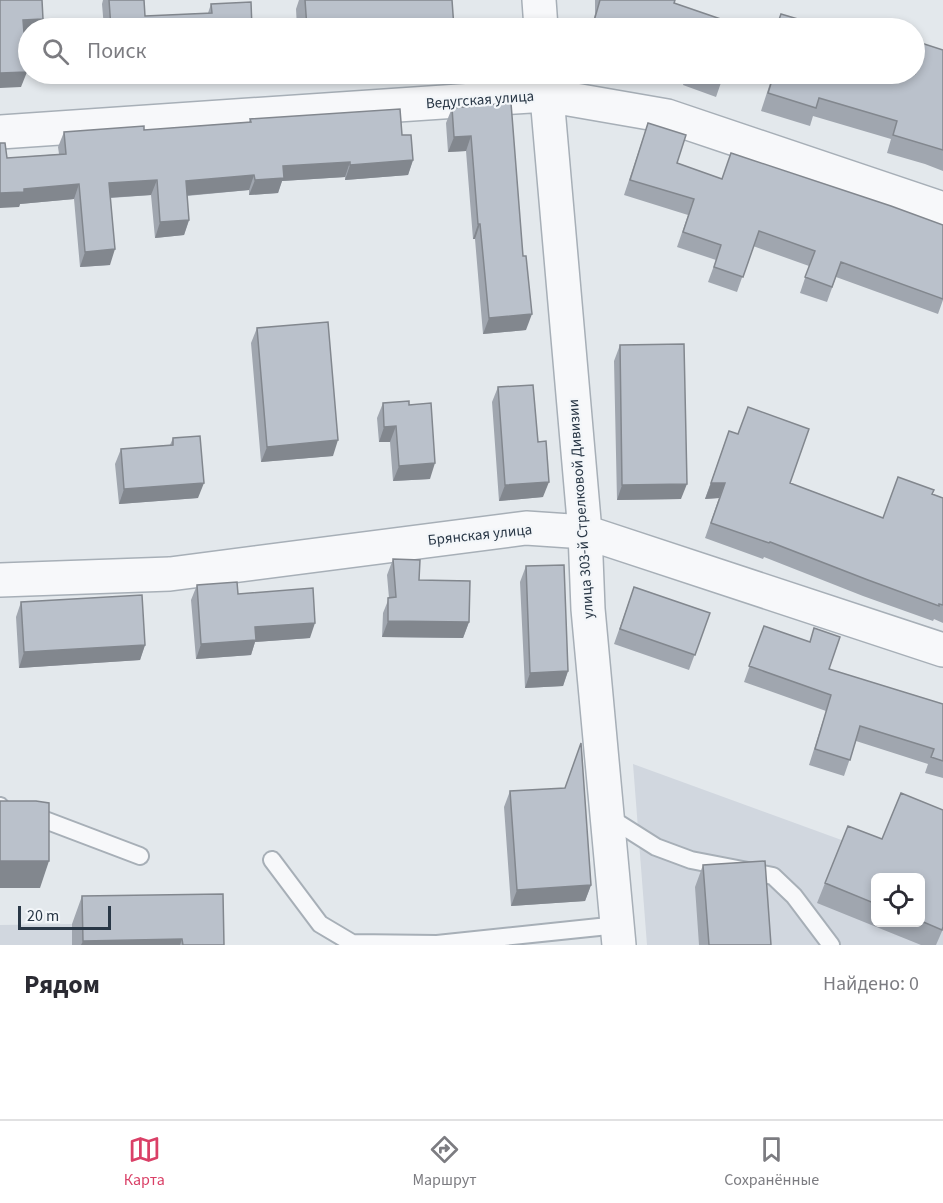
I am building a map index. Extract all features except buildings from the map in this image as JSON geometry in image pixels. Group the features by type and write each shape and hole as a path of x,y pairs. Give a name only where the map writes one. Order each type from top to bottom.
{"street":[{"path":"539,0 540,18"},
{"name":"Ведугская улица","path":"0,132 545,85 667,116 943,209"},
{"name":"улица 303-й Стрелковой Дивизии","path":"545,85 585,532 588,609 618,935"},
{"name":"Брянская улица","path":"0,580 170,574 526,528 585,532 943,650"}],"lane":[{"path":"0,806 6,814 45,820 140,856"},
{"path":"607,816 656,847 691,860 773,876 794,896 831,945"},
{"path":"272,860 320,924 352,944 437,944 618,935"}],"shaded area":[{"path":"633,764 943,877 943,945 647,945"},
{"path":"213,922 213,945 0,945 0,925"}]}
